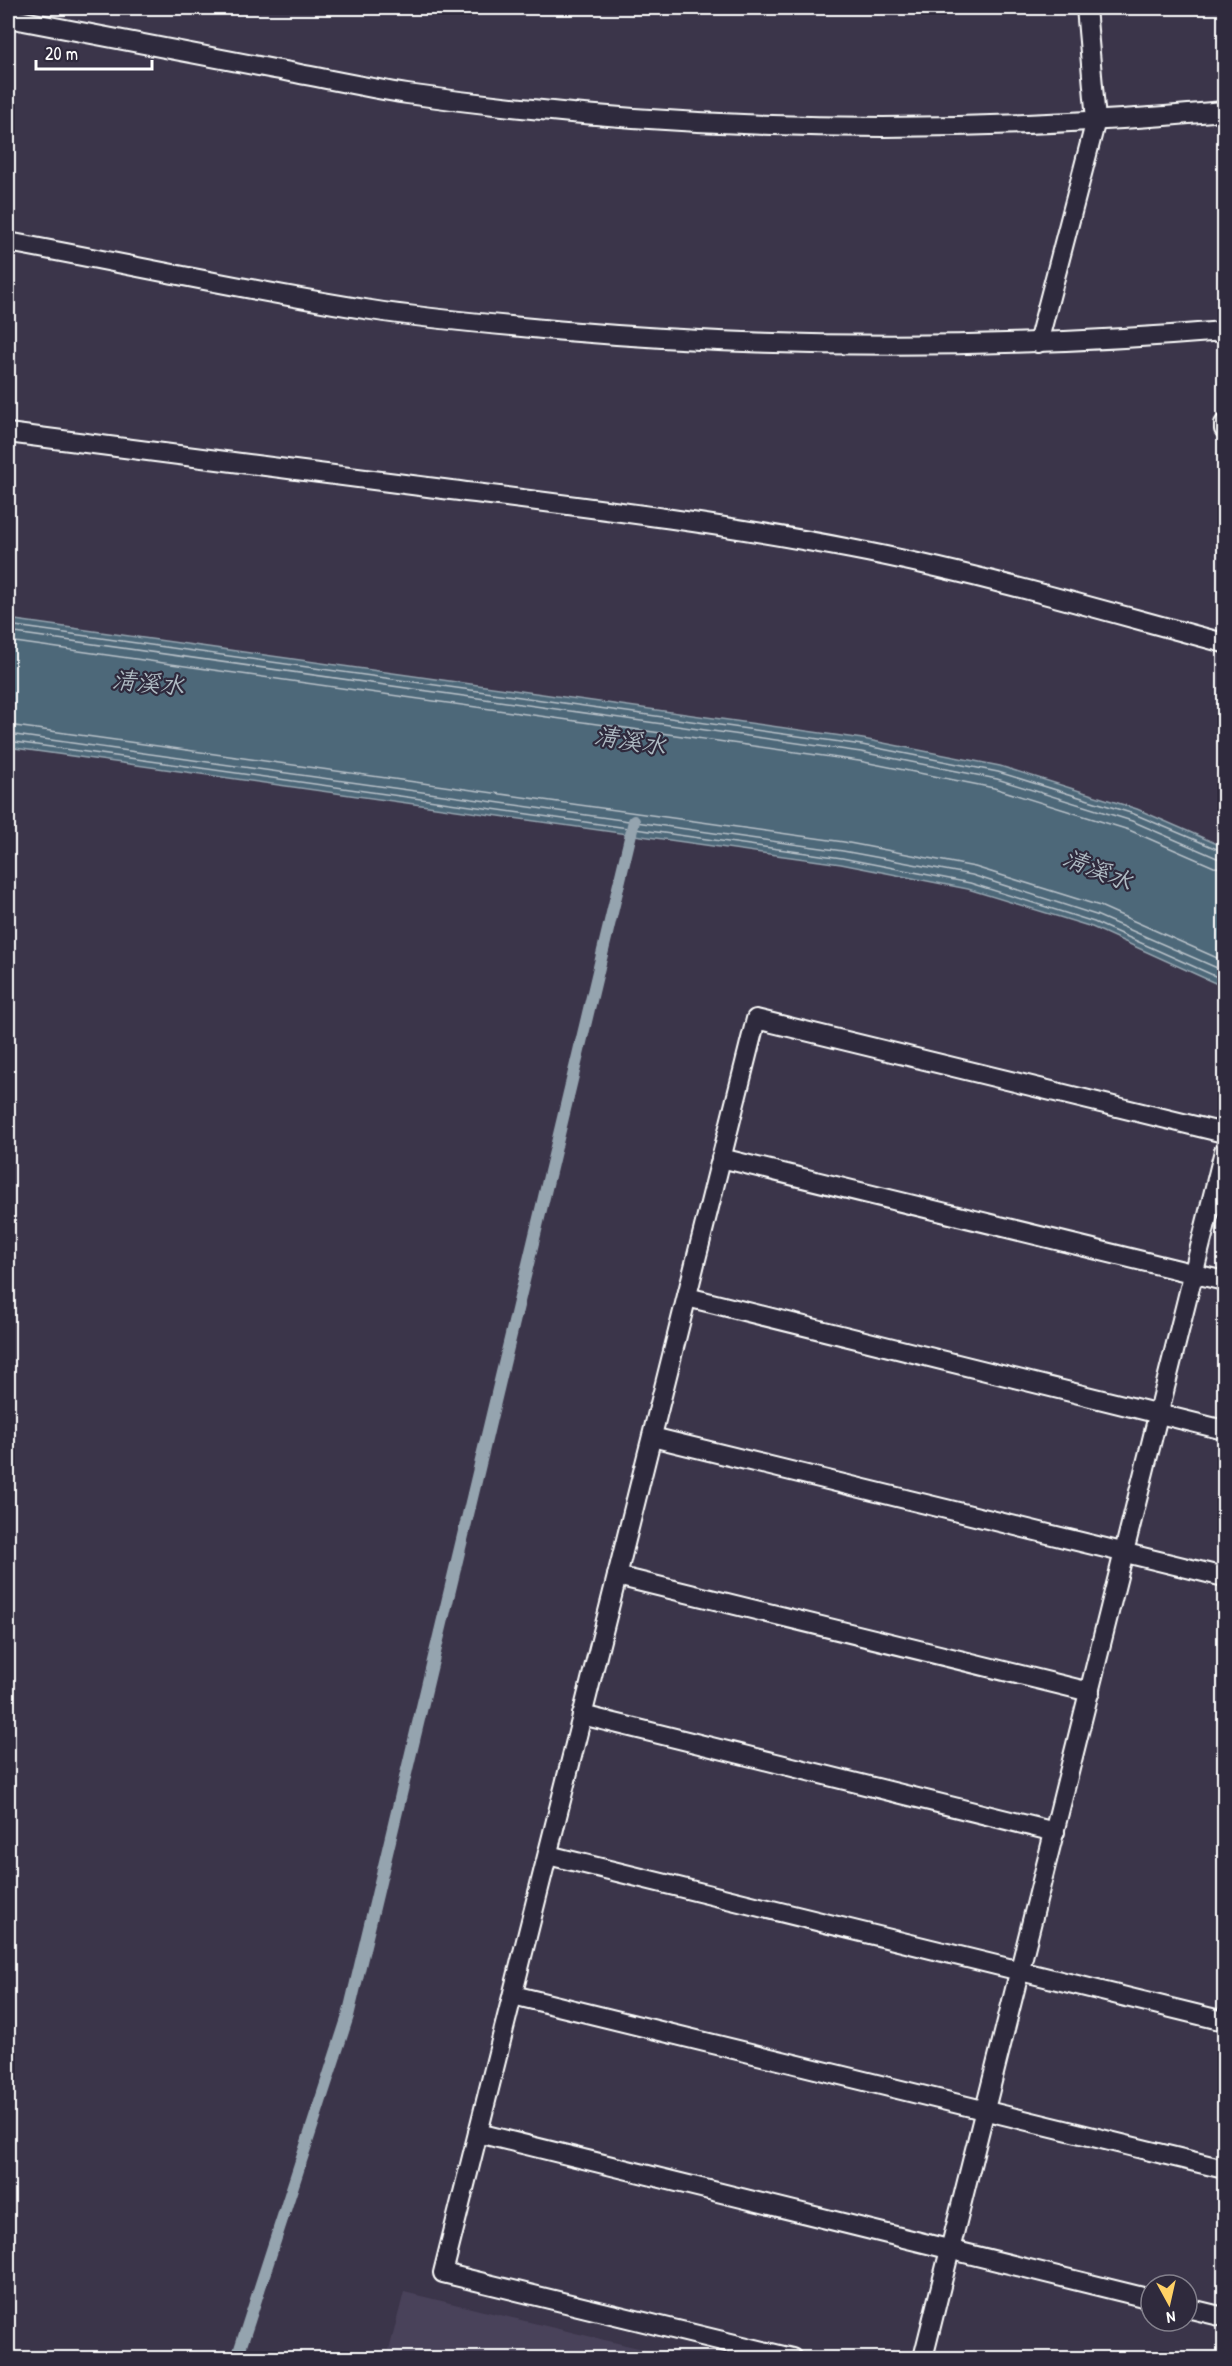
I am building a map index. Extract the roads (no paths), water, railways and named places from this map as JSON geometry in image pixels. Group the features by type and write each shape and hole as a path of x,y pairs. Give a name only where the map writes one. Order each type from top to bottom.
{"lane":[{"path":"1038,343 1096,120 1086,8"},
{"path":"8,18 405,93 532,109 656,119 781,125 939,126 1030,124 1224,111"},
{"path":"8,242 371,310 641,338 774,344 905,346 1038,343 1224,331"},
{"path":"1224,424 1224,429"},
{"path":"8,433 617,510 736,528 854,549 970,575 1087,604 1224,644"},
{"path":"792,2358 443,2273 756,1019 1224,1133"},
{"path":"923,2358 1224,1151"},
{"path":"721,1158 1224,1281"},
{"path":"687,1297 1224,1430"},
{"path":"652,1437 1224,1577"},
{"path":"617,1576 1090,1692"},
{"path":"582,1715 1055,1832"},
{"path":"548,1855 1224,2021"},
{"path":"513,1995 1224,2169"},
{"path":"478,2133 1139,2296"},
{"path":"1199,2311 1224,2317"}],"water":[{"name":"清溪水","path":"8,619 863,739 1000,766 1137,809 1224,847 1224,987 1092,927 968,889 841,864 8,747"}],"waterway":[{"path":"237,2358 348,2016 634,821"}]}
